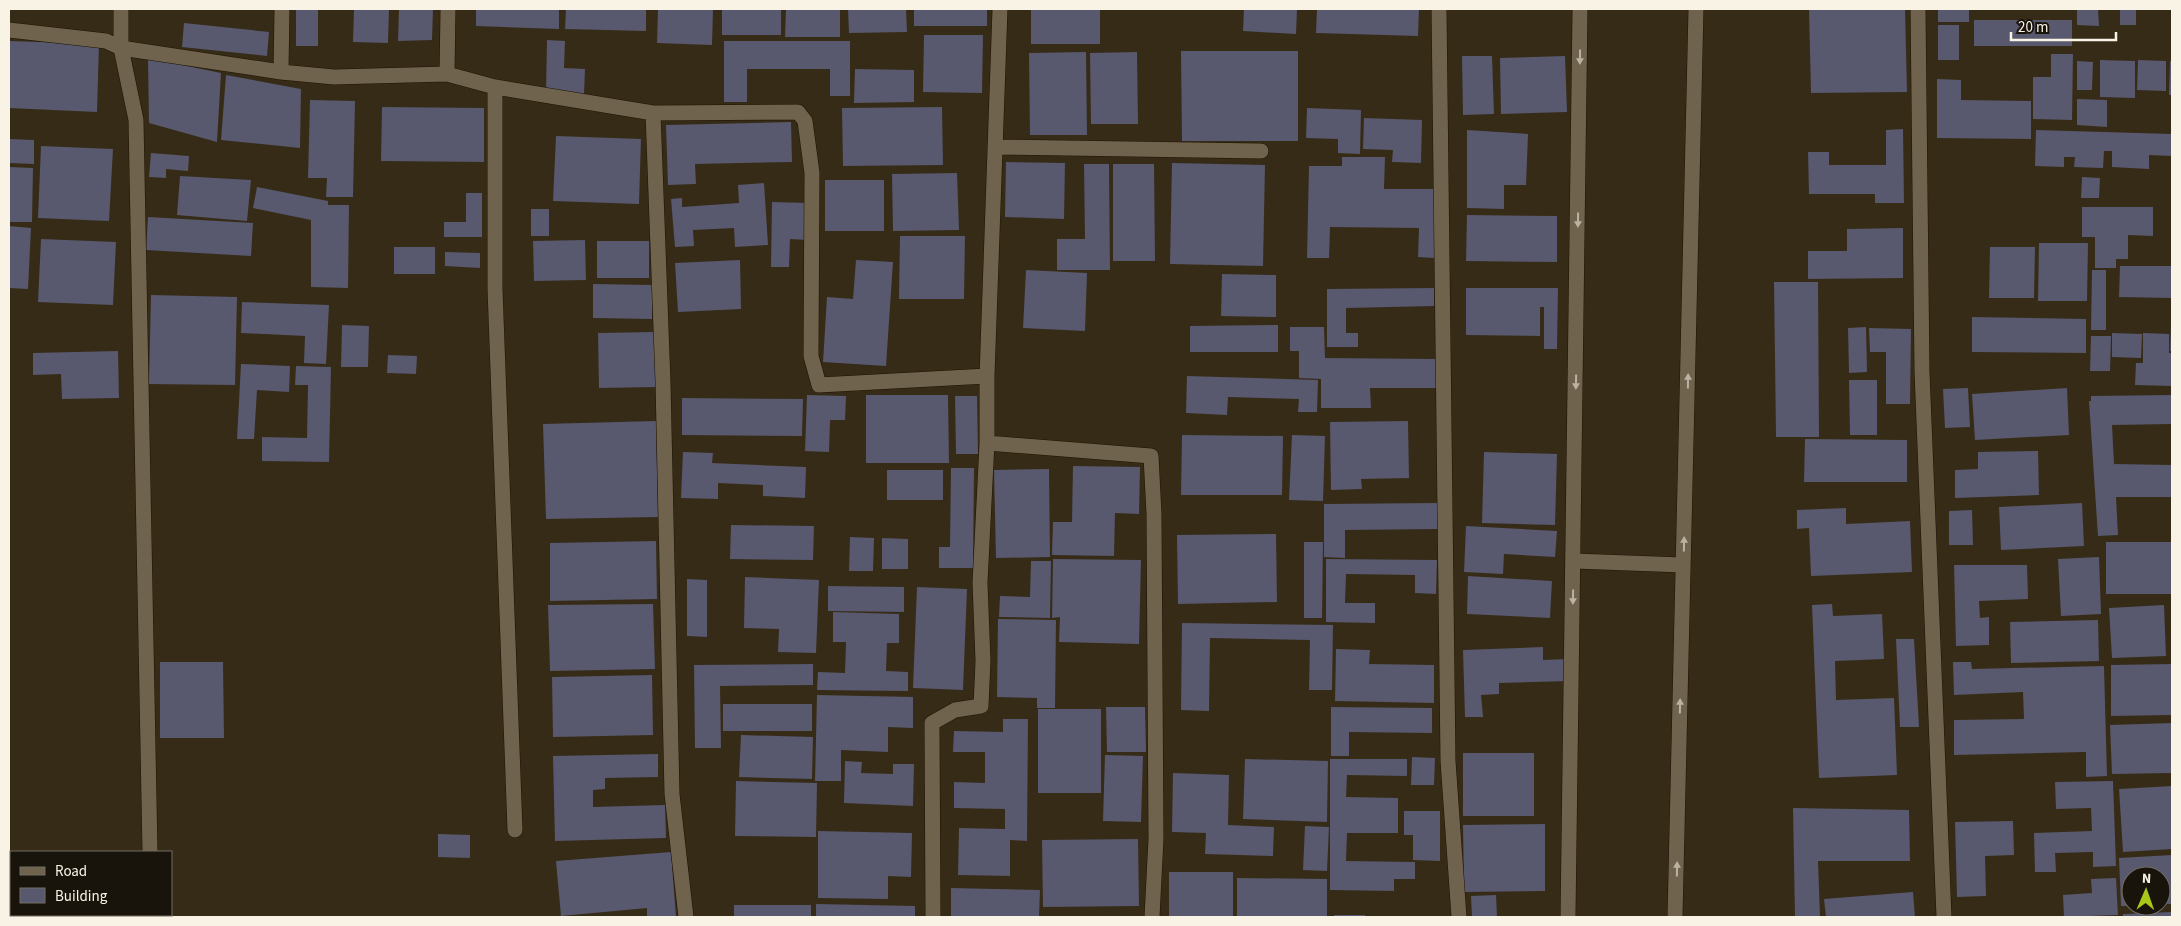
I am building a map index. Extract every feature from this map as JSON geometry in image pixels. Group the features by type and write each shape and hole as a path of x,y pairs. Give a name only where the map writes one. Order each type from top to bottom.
{"street":[{"path":"121,9 122,48 136,120 150,851"},
{"path":"281,72 282,9"},
{"path":"447,74 448,9"},
{"path":"933,917 932,723 955,710 981,706 983,661 980,583 987,443 1000,9"},
{"path":"1439,9 1448,761 1459,917"},
{"path":"1568,917 1580,9"},
{"path":"1675,917 1696,9"},
{"path":"1918,9 1922,372 1944,917"},
{"path":"9,30 106,41 122,48 281,72 334,77 447,74 495,86 653,113 798,112 805,121 812,173 811,356 819,386 988,376"},
{"path":"495,86 495,289 515,830"},
{"path":"653,113 663,382 672,794 686,917"},
{"path":"995,147 1261,151"},
{"path":"987,443 1151,456 1154,514 1156,839 1152,917"},
{"path":"1574,562 1684,565"}],"building":[{"path":"296,9 318,9 318,46 296,46"},
{"path":"354,9 389,9 388,43 353,42"},
{"path":"399,9 433,9 432,40 398,41"},
{"path":"476,9 559,9 559,29 476,26"},
{"path":"566,9 646,9 646,31 565,29"},
{"path":"658,9 713,9 712,45 657,43"},
{"path":"722,9 781,9 781,35 722,35"},
{"path":"786,9 840,9 840,37 785,37"},
{"path":"848,9 906,9 907,32 849,33"},
{"path":"914,9 987,9 987,26 914,26"},
{"path":"1031,9 1100,9 1100,44 1031,44"},
{"path":"1244,9 1297,9 1296,34 1243,31"},
{"path":"1317,9 1419,9 1418,36 1316,33"},
{"path":"1809,9 1905,9 1907,92 1811,93"},
{"path":"1938,9 1969,9 1969,22 1938,22"},
{"path":"2077,9 2098,9 2099,26 2077,25"},
{"path":"2120,9 2136,9 2136,25 2120,25"},
{"path":"1974,20 2072,20 2072,46 1974,46"},
{"path":"184,23 269,32 267,56 182,47"},
{"path":"1938,25 1959,25 1959,60 1938,60"},
{"path":"924,35 983,35 982,93 923,92"},
{"path":"547,40 565,41 564,68 585,69 584,94 546,92"},
{"path":"9,41 99,44 97,112 9,108"},
{"path":"724,41 850,41 850,96 830,96 830,69 747,69 747,102 724,102"},
{"path":"1181,51 1298,51 1298,141 1182,141"},
{"path":"1086,52 1087,135 1030,135 1029,53"},
{"path":"1137,52 1138,124 1091,124 1090,53"},
{"path":"2051,54 2073,54 2072,120 2033,119 2033,77 2051,77"},
{"path":"1462,56 1492,56 1494,114 1463,115"},
{"path":"1565,56 1567,112 1501,114 1500,58"},
{"path":"148,58 221,73 217,142 149,123"},
{"path":"2100,60 2135,61 2135,98 2100,97"},
{"path":"2138,60 2166,61 2166,91 2137,90"},
{"path":"2077,61 2093,62 2092,90 2077,90"},
{"path":"2170,61 2172,61 2172,95 2169,95"},
{"path":"855,69 914,70 914,102 854,103"},
{"path":"226,75 301,89 300,148 221,140"},
{"path":"1937,79 1961,80 1961,100 2031,101 2031,139 1937,138"},
{"path":"2077,99 2107,100 2107,127 2077,125"},
{"path":"310,100 355,101 353,197 326,197 327,178 308,178"},
{"path":"382,107 484,108 484,162 381,161"},
{"path":"942,107 943,165 843,166 842,108"},
{"path":"1307,108 1361,110 1360,154 1338,153 1338,139 1306,138"},
{"path":"1364,118 1422,120 1421,163 1392,162 1393,150 1363,149"},
{"path":"791,122 792,162 695,164 696,184 668,185 666,125"},
{"path":"1903,129 1904,203 1875,203 1875,194 1809,194 1808,152 1829,152 1829,165 1886,165 1886,130"},
{"path":"1467,130 1528,134 1526,185 1504,185 1504,209 1467,208"},
{"path":"2036,130 2172,134 2172,156 2149,155 2149,169 2112,167 2112,151 2104,151 2103,168 2074,167 2075,157 2064,157 2064,167 2035,166"},
{"path":"556,136 641,139 639,204 553,201"},
{"path":"9,139 34,140 34,164 9,163"},
{"path":"41,146 113,149 109,221 38,218"},
{"path":"151,153 189,156 188,171 166,169 166,178 149,177"},
{"path":"1342,157 1385,157 1384,189 1435,189 1434,258 1418,257 1419,228 1330,227 1329,258 1307,258 1309,166 1342,166"},
{"path":"1006,162 1065,163 1064,219 1005,217"},
{"path":"1172,163 1265,165 1263,266 1170,264"},
{"path":"1084,164 1109,164 1110,270 1057,270 1057,239 1085,239"},
{"path":"1113,164 1154,164 1155,261 1113,261"},
{"path":"9,167 33,168 32,222 9,222"},
{"path":"957,173 959,230 893,231 892,174"},
{"path":"180,176 251,180 247,221 177,215"},
{"path":"2082,177 2100,178 2099,198 2081,198"},
{"path":"825,180 884,180 884,231 825,231"},
{"path":"764,183 768,245 735,247 734,228 693,230 694,246 675,247 671,199 682,198 682,207 739,203 738,185"},
{"path":"257,187 328,201 328,205 349,205 348,288 311,287 311,220 253,208"},
{"path":"466,193 482,193 482,237 444,237 444,222 466,222"},
{"path":"772,202 808,203 807,240 790,239 789,267 771,267"},
{"path":"2082,207 2153,207 2153,236 2128,235 2128,259 2116,259 2116,268 2095,268 2095,237 2082,237"},
{"path":"531,209 549,209 549,236 531,236"},
{"path":"1467,215 1557,216 1557,262 1466,261"},
{"path":"148,217 253,223 251,256 146,250"},
{"path":"9,226 31,228 28,289 9,288"},
{"path":"1903,228 1903,278 1808,279 1808,251 1847,251 1847,229"},
{"path":"900,236 965,236 964,299 899,299"},
{"path":"41,239 116,242 113,305 38,302"},
{"path":"585,240 586,280 534,281 533,241"},
{"path":"597,241 649,241 649,278 597,278"},
{"path":"2039,243 2088,243 2087,301 2038,301"},
{"path":"394,247 435,247 435,274 394,274"},
{"path":"1990,247 2035,247 2034,298 1989,298"},
{"path":"445,252 480,253 480,268 445,266"},
{"path":"740,260 741,309 678,312 675,263"},
{"path":"856,260 893,262 886,366 823,362 827,297 853,299"},
{"path":"2120,266 2172,266 2172,298 2119,297"},
{"path":"1026,270 1087,273 1085,331 1023,328"},
{"path":"2092,270 2106,270 2106,330 2091,330"},
{"path":"1222,274 1276,275 1276,317 1221,316"},
{"path":"1774,282 1818,282 1819,437 1776,437"},
{"path":"593,284 652,285 652,319 593,318"},
{"path":"1434,288 1434,306 1346,308 1346,333 1358,333 1358,347 1327,347 1327,289"},
{"path":"1466,288 1558,288 1557,349 1544,349 1544,307 1540,307 1540,336 1466,335"},
{"path":"151,295 237,297 235,385 149,384"},
{"path":"242,302 329,305 326,364 304,363 305,336 241,333"},
{"path":"1972,317 2086,319 2086,353 1972,352"},
{"path":"2171,322 2172,351 2170,351"},
{"path":"342,325 369,326 368,367 341,367"},
{"path":"1278,325 1278,352 1190,352 1190,326"},
{"path":"1290,327 1324,327 1325,358 1436,359 1436,388 1370,388 1371,408 1321,408 1321,379 1299,378 1299,351 1290,351"},
{"path":"1866,327 1867,372 1849,373 1848,328"},
{"path":"1869,328 1911,329 1910,404 1886,404 1886,352 1870,352"},
{"path":"655,332 656,387 599,388 598,333"},
{"path":"2112,333 2142,334 2141,358 2112,357"},
{"path":"2143,333 2169,334 2169,353 2172,353 2172,386 2135,385 2136,363 2143,363"},
{"path":"2091,336 2111,336 2110,371 2090,371"},
{"path":"118,351 119,398 62,399 61,374 33,375 33,353"},
{"path":"388,355 417,356 416,374 387,373"},
{"path":"241,364 290,366 289,392 257,390 254,439 237,439"},
{"path":"296,366 331,367 329,462 262,461 262,437 307,438 308,385 295,385"},
{"path":"1187,376 1318,380 1317,412 1298,412 1299,399 1228,397 1227,415 1186,413"},
{"path":"1849,380 1877,380 1877,435 1850,435"},
{"path":"1968,388 1970,427 1945,428 1943,389"},
{"path":"2067,388 2069,435 1975,440 1972,394"},
{"path":"807,395 846,396 845,420 830,420 829,452 805,451"},
{"path":"866,395 948,395 949,463 866,463"},
{"path":"2172,395 2172,424 2112,425 2114,464 2172,465 2172,497 2116,497 2118,535 2098,536 2089,401 2091,401 2091,396"},
{"path":"955,396 977,396 978,454 956,454"},
{"path":"682,398 803,399 802,436 682,435"},
{"path":"656,421 658,517 546,519 543,424"},
{"path":"1408,421 1409,478 1361,479 1362,489 1331,490 1330,422"},
{"path":"1182,435 1283,436 1282,495 1181,495"},
{"path":"1292,435 1325,436 1323,501 1289,500"},
{"path":"1805,439 1907,440 1907,482 1804,482"},
{"path":"2038,451 2039,495 1955,498 1955,470 1978,469 1978,452"},
{"path":"683,452 713,453 712,463 806,467 805,498 763,496 763,485 718,483 718,499 681,498"},
{"path":"1484,452 1557,454 1555,525 1482,523"},
{"path":"1073,466 1140,467 1139,514 1115,513 1114,556 1052,555 1053,522 1072,522"},
{"path":"951,468 974,468 973,568 939,568 939,547 950,547"},
{"path":"1049,469 1050,557 996,558 994,470"},
{"path":"887,470 943,470 943,500 887,500"},
{"path":"1437,503 1438,529 1345,530 1345,558 1324,557 1324,504"},
{"path":"2082,503 2084,546 2001,550 1999,507"},
{"path":"1846,508 1846,524 1910,521 1912,572 1811,576 1809,528 1797,529 1797,510"},
{"path":"1972,510 1973,545 1949,545 1949,511"},
{"path":"731,525 814,526 813,560 730,559"},
{"path":"1466,526 1557,531 1555,557 1504,554 1503,574 1464,572"},
{"path":"1276,534 1277,602 1178,604 1177,535"},
{"path":"850,537 874,538 873,571 849,571"},
{"path":"882,538 908,539 908,569 882,569"},
{"path":"656,541 657,599 550,601 550,543"},
{"path":"1304,542 1323,542 1322,618 1304,618"},
{"path":"2106,542 2172,542 2172,594 2106,594"},
{"path":"2099,557 2101,614 2061,616 2058,559"},
{"path":"1053,559 1141,560 1139,644 1059,642 1060,617 1052,618"},
{"path":"1326,559 1437,560 1436,594 1415,593 1415,575 1346,574 1345,603 1375,603 1375,623 1326,622"},
{"path":"1031,561 1051,561 1050,618 999,617 1000,596 1030,597"},
{"path":"1954,565 2027,565 2028,599 1979,601 1980,618 1989,617 1989,645 1956,646"},
{"path":"1468,576 1552,581 1550,618 1467,614"},
{"path":"745,577 819,580 816,653 778,652 779,629 744,628"},
{"path":"687,579 707,580 707,637 687,636"},
{"path":"828,586 904,587 904,612 828,611"},
{"path":"917,587 967,589 963,690 913,688"},
{"path":"653,604 655,669 550,671 548,605"},
{"path":"1832,604 1833,616 1882,614 1884,659 1835,661 1836,700 1894,698 1897,775 1819,778 1812,605"},
{"path":"2164,605 2166,656 2112,658 2109,608"},
{"path":"833,612 899,614 899,643 887,643 886,671 908,672 908,691 817,690 818,672 845,673 846,642 833,642"},
{"path":"998,619 1056,620 1055,708 1037,708 1037,698 997,697"},
{"path":"2098,620 2099,661 2011,663 2010,622"},
{"path":"1182,623 1333,625 1332,690 1309,690 1310,640 1210,638 1209,711 1181,710"},
{"path":"1896,639 1914,639 1919,727 1900,727"},
{"path":"1543,647 1543,660 1569,659 1570,681 1499,683 1499,694 1481,695 1483,717 1465,717 1463,650"},
{"path":"1336,649 1370,650 1369,664 1434,665 1434,703 1335,701"},
{"path":"160,662 223,662 224,738 160,738"},
{"path":"1953,662 1971,662 1972,669 2104,666 2107,776 2086,777 2086,752 1954,755 1954,720 2024,719 2023,692 1954,695"},
{"path":"813,664 813,685 720,686 721,748 695,748 694,665"},
{"path":"2172,664 2172,715 2111,716 2111,665"},
{"path":"652,675 653,735 553,737 552,677"},
{"path":"817,695 913,697 913,728 888,727 888,752 841,750 841,781 815,781"},
{"path":"723,704 812,704 812,731 723,731"},
{"path":"1106,707 1145,707 1146,752 1107,752"},
{"path":"1331,707 1432,708 1432,733 1349,732 1349,756 1331,756"},
{"path":"1038,709 1101,709 1101,793 1038,793"},
{"path":"1003,719 1028,719 1027,841 1010,840 1010,876 958,875 959,828 1005,829 1005,809 954,808 954,782 985,783 985,752 953,752 954,731 1003,732"},
{"path":"2172,723 2172,773 2112,774 2110,725"},
{"path":"741,735 813,737 812,779 739,777"},
{"path":"1463,753 1534,753 1534,816 1463,816"},
{"path":"658,754 658,777 605,778 605,789 593,790 593,807 665,805 666,838 555,841 553,756"},
{"path":"1105,755 1143,756 1141,822 1103,821"},
{"path":"1412,757 1435,758 1434,785 1411,785"},
{"path":"1245,759 1328,761 1327,822 1243,819"},
{"path":"1330,759 1407,759 1407,776 1347,775 1346,797 1398,798 1398,833 1347,833 1346,861 1415,862 1415,879 1394,879 1394,891 1330,890"},
{"path":"845,761 862,762 861,773 893,774 893,764 914,764 913,806 844,803"},
{"path":"1173,773 1229,775 1228,825 1274,827 1273,856 1205,854 1206,833 1172,832"},
{"path":"736,781 817,783 816,837 735,836"},
{"path":"2113,781 2116,866 2093,867 2093,852 2055,853 2056,872 2035,872 2034,833 2092,831 2091,808 2056,809 2055,782"},
{"path":"2172,786 2172,849 2123,852 2119,789"},
{"path":"1793,808 1909,810 1910,861 1818,861 1820,917 1795,917"},
{"path":"1404,811 1440,811 1440,861 1413,860 1413,835 1404,835"},
{"path":"2013,821 2014,855 1985,856 1986,896 1957,897 1955,822"},
{"path":"1545,824 1545,891 1464,892 1463,825"},
{"path":"1305,826 1329,827 1327,871 1303,870"},
{"path":"818,831 912,833 911,877 888,876 888,899 818,898"},
{"path":"438,834 470,835 470,858 438,857"},
{"path":"1138,839 1139,906 1043,907 1042,840"},
{"path":"671,852 676,917 647,917 647,908 561,916 556,861"},
{"path":"2172,855 2172,904 2171,866 2121,866 2121,906 2119,858"},
{"path":"1169,872 1233,872 1233,917 1169,917"},
{"path":"1237,878 1327,879 1327,917 1237,917"},
{"path":"2116,878 2118,915 2064,917 2063,895 2092,893 2091,879"},
{"path":"951,888 1040,890 1039,917 951,917"},
{"path":"1913,892 1915,917 1826,917 1824,899"},
{"path":"1496,895 1497,917 1472,917 1471,896"},
{"path":"816,904 915,906 915,917 816,917"},
{"path":"734,905 811,905 811,917 734,917"},
{"path":"2171,912 2172,917 2123,917 2171,916"},
{"path":"1334,915 1365,915 1365,917 1334,917"}]}
